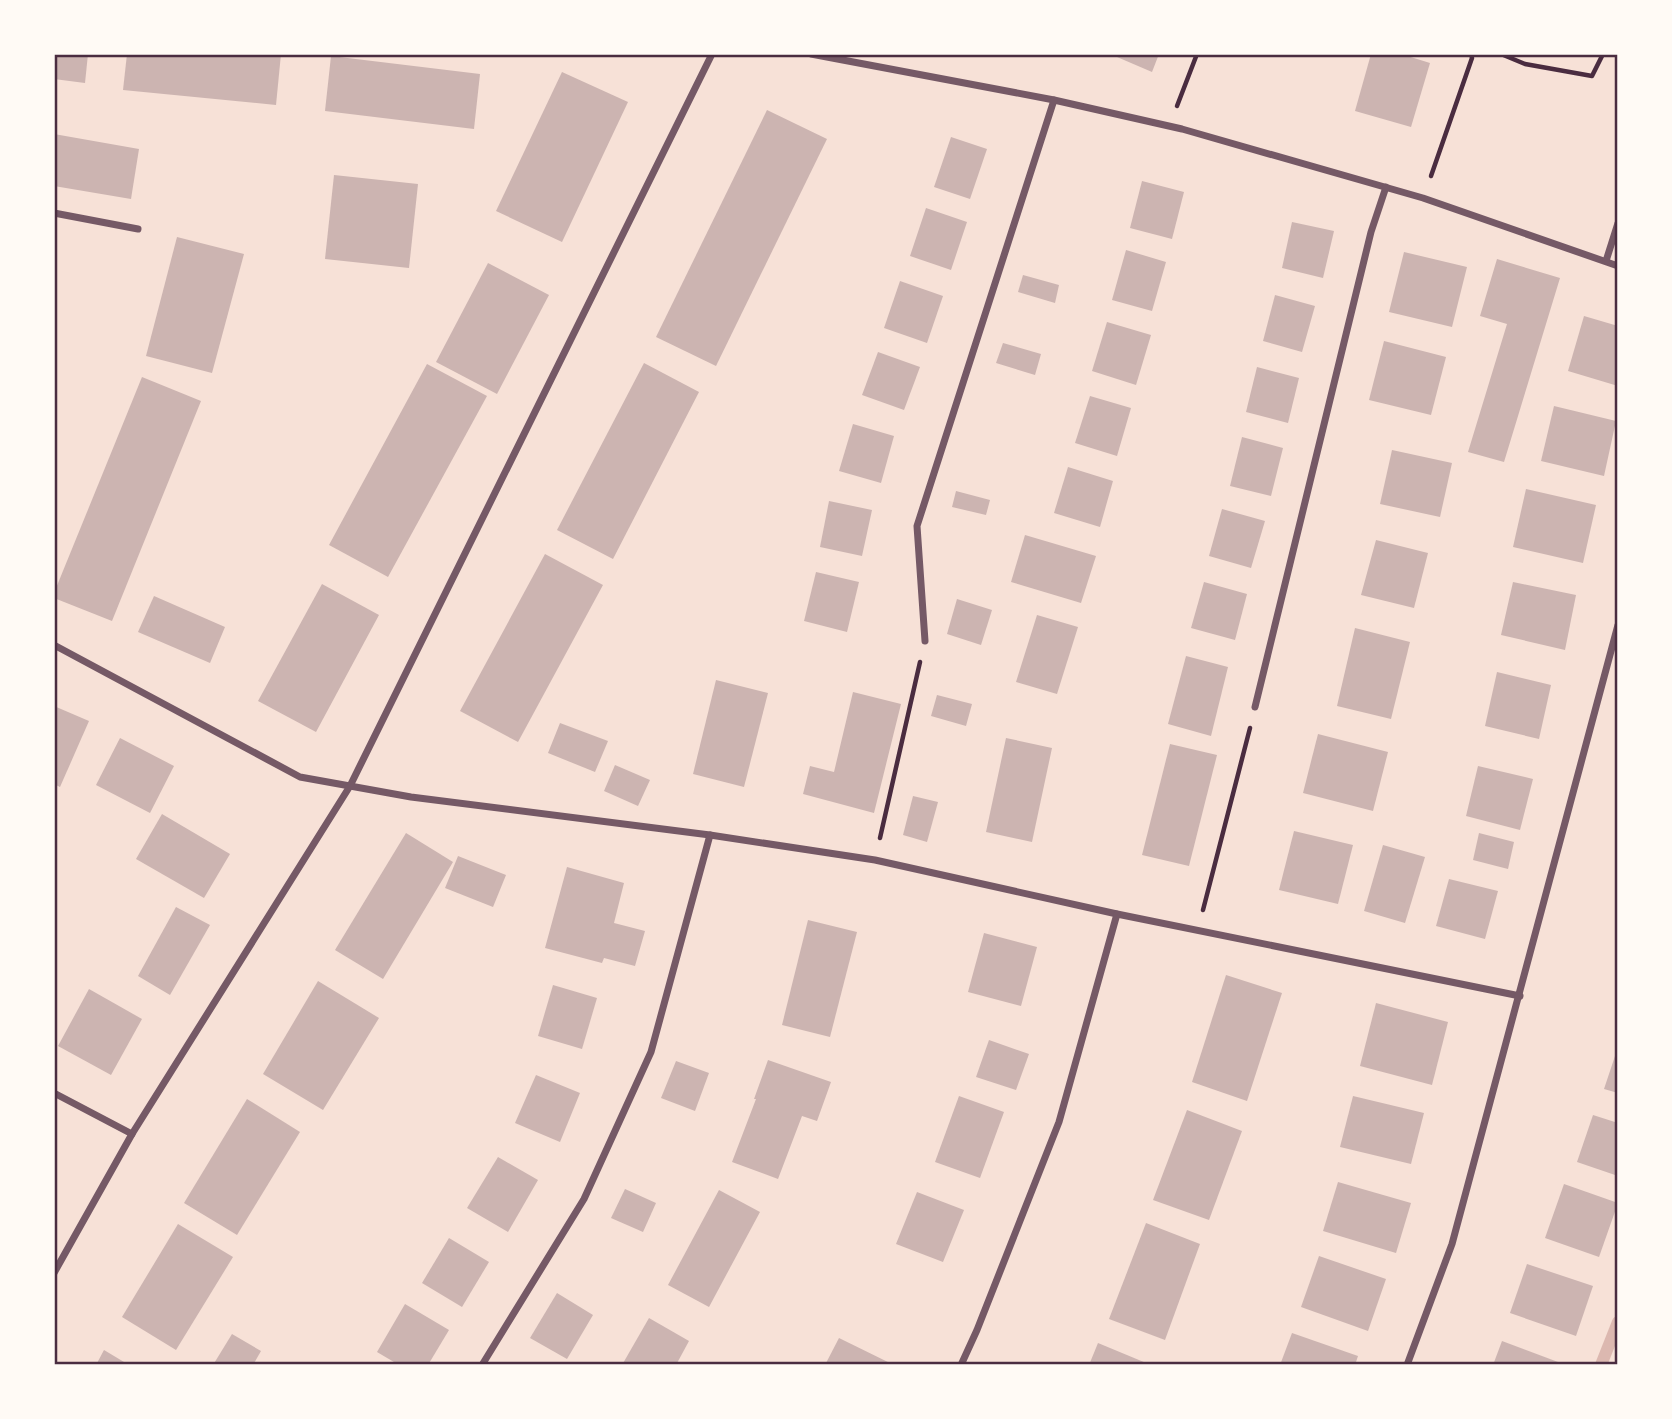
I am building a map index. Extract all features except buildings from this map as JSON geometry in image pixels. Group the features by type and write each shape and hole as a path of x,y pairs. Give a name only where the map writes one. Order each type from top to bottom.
{"street":[{"path":"54,1273 132,1134 351,786 712,54"},
{"path":"811,54 1054,100 1170,126 1423,198 1618,266"},
{"path":"925,641 917,526 1054,100"},
{"path":"1255,707 1371,232 1386,187"},
{"path":"54,213 138,229"},
{"path":"1606,261 1618,223"},
{"path":"1407,1365 1452,1244 1618,625"},
{"path":"54,645 300,776 411,797 710,835 875,860 1117,914 1520,996"},
{"path":"482,1365 584,1199 651,1052 710,835"},
{"path":"961,1365 1059,1122 1117,914"},
{"path":"54,1093 132,1134"}],"path":[{"path":"1170,126 1197,54"},
{"path":"1423,198 1472,58 1471,54"},
{"path":"1500,54 1525,64 1591,76 1603,54"},
{"path":"875,860 925,641"},
{"path":"1198,931 1255,707"}],"waterway":[{"path":"1601,1365 1618,1322"}]}
